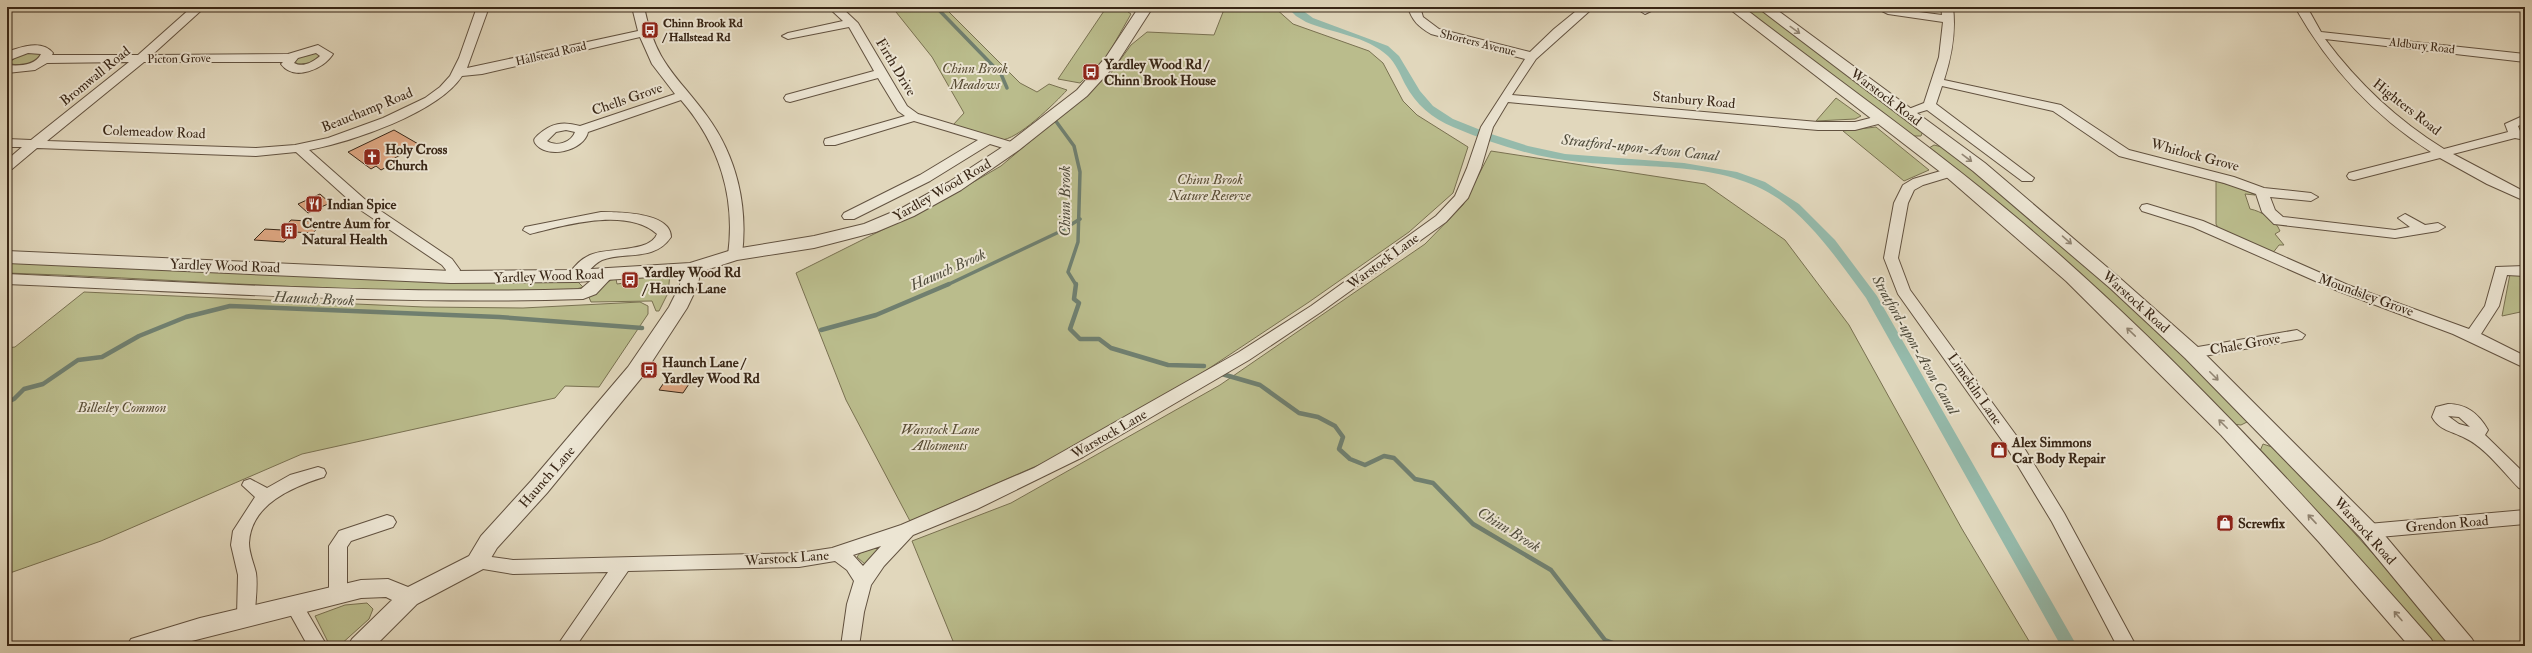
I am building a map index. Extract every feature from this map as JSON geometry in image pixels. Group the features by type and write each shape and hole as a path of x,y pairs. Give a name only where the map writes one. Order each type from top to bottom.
{"street":[{"name":"Bromwall Road","path":"7,166 139,60 199,7"},
{"name":"Beauchamp Road","path":"300,149 348,136 400,115 430,100 449,86 458,73 483,7"},
{"path":"638,7 643,33 658,64 682,96 702,118 718,143 728,167 733,180 737,214 736,255"},
{"name":"Firth Drive","path":"834,7 852,23 902,108 914,117 1013,147"},
{"name":"Yardley Wood Road","path":"7,257 451,277 575,276 691,269 736,255 837,237 890,221 956,186 1013,147 1082,93 1112,60 1146,7"},
{"name":"Shorters Avenue","path":"1414,7 1414,12 1421,22 1438,34 1495,46 1532,57"},
{"name":"Warstock Lane","path":"477,562 513,567 624,563 799,560 838,553 907,530 971,504 1077,453 1244,356 1316,309 1441,219 1460,198 1474,168 1487,127 1504,98 1532,57 1558,31 1588,7"},
{"name":"Warstock Road","path":"1734,7 1951,172 2086,289 2238,438 2332,540 2423,646"},
{"name":"Warstock Road","path":"1764,7 1907,112 2047,222 2192,354 2368,531 2464,646"},
{"path":"1929,105 1948,52 1950,20 1947,7"},
{"name":"Highters Road","path":"2301,7 2346,76 2389,116 2442,153 2525,197"},
{"path":"1888,11 1950,20"},
{"path":"788,36 852,23"},
{"name":"Hallstead Road","path":"458,73 482,70 643,33"},
{"name":"Aldbury Road","path":"2318,35 2525,58"},
{"path":"7,57 21,51 35,49 47,53 44,59"},
{"name":"Picton Grove","path":"7,70 24,68 44,59 139,60 290,58"},
{"path":"790,98 882,73"},
{"name":"Whitlock Grove","path":"1938,82 2057,108 2124,153 2229,180 2262,192 2311,197"},
{"name":"Chells Grove","path":"581,130 682,96"},
{"name":"Stanbury Road","path":"1504,98 1818,126 1849,126 1882,119"},
{"path":"1907,112 1929,105"},
{"path":"1929,105 2006,167 2027,178"},
{"path":"830,142 914,117"},
{"path":"2354,176 2442,153 2520,135 2511,124 2525,119"},
{"path":"1916,144 1941,138"},
{"path":"849,216 925,178 989,139"},
{"name":"Colemeadow Road","path":"7,143 256,152 300,149"},
{"path":"300,149 364,206 447,262 453,270 451,277"},
{"name":"Limekiln Lane","path":"1951,172 1918,182 1908,188 1901,203 1891,258 1904,291 2012,442 2058,518 2127,646"},
{"path":"2262,192 2266,208 2271,216 2279,221 2395,234 2424,230 2438,226"},
{"name":"Moundsley Grove","path":"2147,208 2209,222 2344,289 2473,335 2525,363"},
{"path":"530,230 565,221 620,216 650,221 657,224 664,233 664,237 658,244 648,248 607,255 588,261 575,276"},
{"path":"2405,218 2424,230"},
{"name":"Haunch Lane","path":"477,562 489,542 549,475 635,372 678,308 689,285 691,269"},
{"path":"2473,335 2492,306 2501,270 2525,271"},
{"path":"7,279 374,295 483,297 584,294 591,291 607,274"},
{"name":"Chale Grove","path":"2192,354 2297,335"},
{"path":"2238,438 2272,434"},
{"path":"2474,435 2525,484"},
{"path":"246,616 247,575 240,545 242,531 258,504 266,496 296,480 318,473"},
{"path":"250,484 266,496"},
{"name":"Grendon Road","path":"2368,531 2525,517"},
{"path":"338,595 338,546 340,541 345,536 387,522"},
{"path":"850,646 852,623 864,581 876,564 907,530"},
{"path":"838,553 853,565 864,581"},
{"path":"360,646 408,597 477,562"},
{"path":"566,646 624,563"},
{"path":"139,646 246,616 380,587 388,588 408,597"},
{"path":"294,605 318,646"}],"green space":[{"name":"Chinn Brook Meadows","path":"892,7 944,7 1020,83 1037,92 1049,84 1067,90 1036,120 1026,128 1007,139 1000,140 989,138 953,125 964,113 932,57"},
{"name":"Chinn Brook Nature Reserve","path":"1225,7 1275,8 1293,24 1369,51 1383,63 1403,101 1417,115 1468,147 1453,193 1409,232 1309,302 1193,379 1064,454 910,521 846,400 796,273 946,198 1001,166 1110,74 1131,45 1147,32 1214,35"},
{"path":"1741,7 1757,7 1923,131 1921,136 1911,136"},
{"path":"1106,8 1124,9 1131,14 1106,58 1080,83 1058,79"},
{"path":"41,53 37,61 33,63 18,65 9,63 20,54"},
{"path":"315,53 320,54 319,57 311,63 298,64 295,62 300,56"},
{"path":"1836,98 1861,116 1855,119 1816,121"},
{"path":"1876,127 1929,170 1904,181 1843,131"},
{"path":"1934,145 1946,148 2043,225 2186,358 2249,421 2241,425 2232,424 1929,148"},
{"path":"1491,151 1705,184 1785,240 1849,325 1962,529 2032,646 955,646 912,541 1011,503 1220,385 1425,244 1463,205"},
{"path":"2216,181 2244,189 2255,195 2245,194 2250,209 2263,214 2275,223 2280,231 2275,234 2284,245 2279,245 2272,254 2218,228 2216,224"},
{"path":"7,259 476,282 578,282 583,287 557,292 526,293 294,287 7,273"},
{"path":"670,274 668,293 659,311 656,311 652,301 591,302 588,295 611,280 616,279 617,284 631,282 633,277"},
{"path":"2510,274 2525,275 2525,311 2502,316"},
{"name":"Billesley Common","path":"84,292 424,307 523,308 640,302 648,306 648,314 599,387 565,386 555,398 302,454 101,541 7,574 7,348 15,347"},
{"path":"2263,444 2275,448 2311,485 2456,646 2432,646 2260,451"},
{"path":"881,546 882,548 866,565 857,557 860,553"},
{"path":"367,603 373,609 369,619 339,646 330,646 315,616 345,605"}],"building":[{"path":"394,130 420,145 391,160 396,162 381,170 376,166 371,169 348,152"},
{"name":"Indian Spice","path":"320,194 330,203 308,213 298,204"},
{"name":"Centre Aum for Natural Health","path":"291,220 323,222 313,233 294,232 284,242 254,240 265,229 282,230"},
{"path":"665,381 689,384 683,393 659,390"}],"waterway":[{"name":"Chinn Brook","path":"936,7 1001,74 1007,88"},
{"name":"Stratford-upon-Avon Canal","path":"1292,7 1310,20 1361,38 1384,48 1396,58 1424,104 1449,121 1484,135 1551,155 1579,159 1684,166 1711,170 1737,176 1761,184 1782,196 1795,206 1830,243 1871,296 2069,646"},
{"name":"Chinn Brook","path":"1055,120 1074,146 1080,172 1079,220"},
{"name":"Haunch Brook","path":"947,285 1059,232 1079,220"},
{"name":"Chinn Brook","path":"1076,285 1068,272 1078,242 1079,220"},
{"name":"Haunch Brook","path":"821,330 876,315 949,284"},
{"name":"Chinn Brook","path":"1076,285 1074,299 1079,303 1070,329 1080,339 1099,339 1111,348 1168,365 1204,366"},
{"name":"Haunch Brook","path":"7,402 14,399 24,389 43,384 78,360 102,357 139,336 186,317 230,306 499,317 642,328"},
{"name":"Chinn Brook","path":"1222,374 1260,385 1299,413 1318,417 1335,426 1343,437 1339,449 1350,459 1365,465 1384,456 1394,458 1415,479 1433,483 1473,524 1551,570 1605,640 1621,646"}],"place":[{"name":"Chinn Brook Rd / Hallstead Rd","path":"650,30"},
{"name":"Yardley Wood Rd / Chinn Brook House","path":"1091,72"},
{"name":"Holy Cross Church","path":"372,157"},
{"name":"Indian Spice","path":"314,204"},
{"name":"Centre Aum for Natural Health","path":"289,231"},
{"name":"Yardley Wood Rd / Haunch Lane","path":"630,280"},
{"name":"Haunch Lane / Yardley Wood Rd","path":"649,370"},
{"name":"Alex Simmons Car Body Repair","path":"1999,450"},
{"name":"Screwfix","path":"2225,523"}],"park label":[{"name":"Warstock Lane Allotments","path":"940,438"}]}
